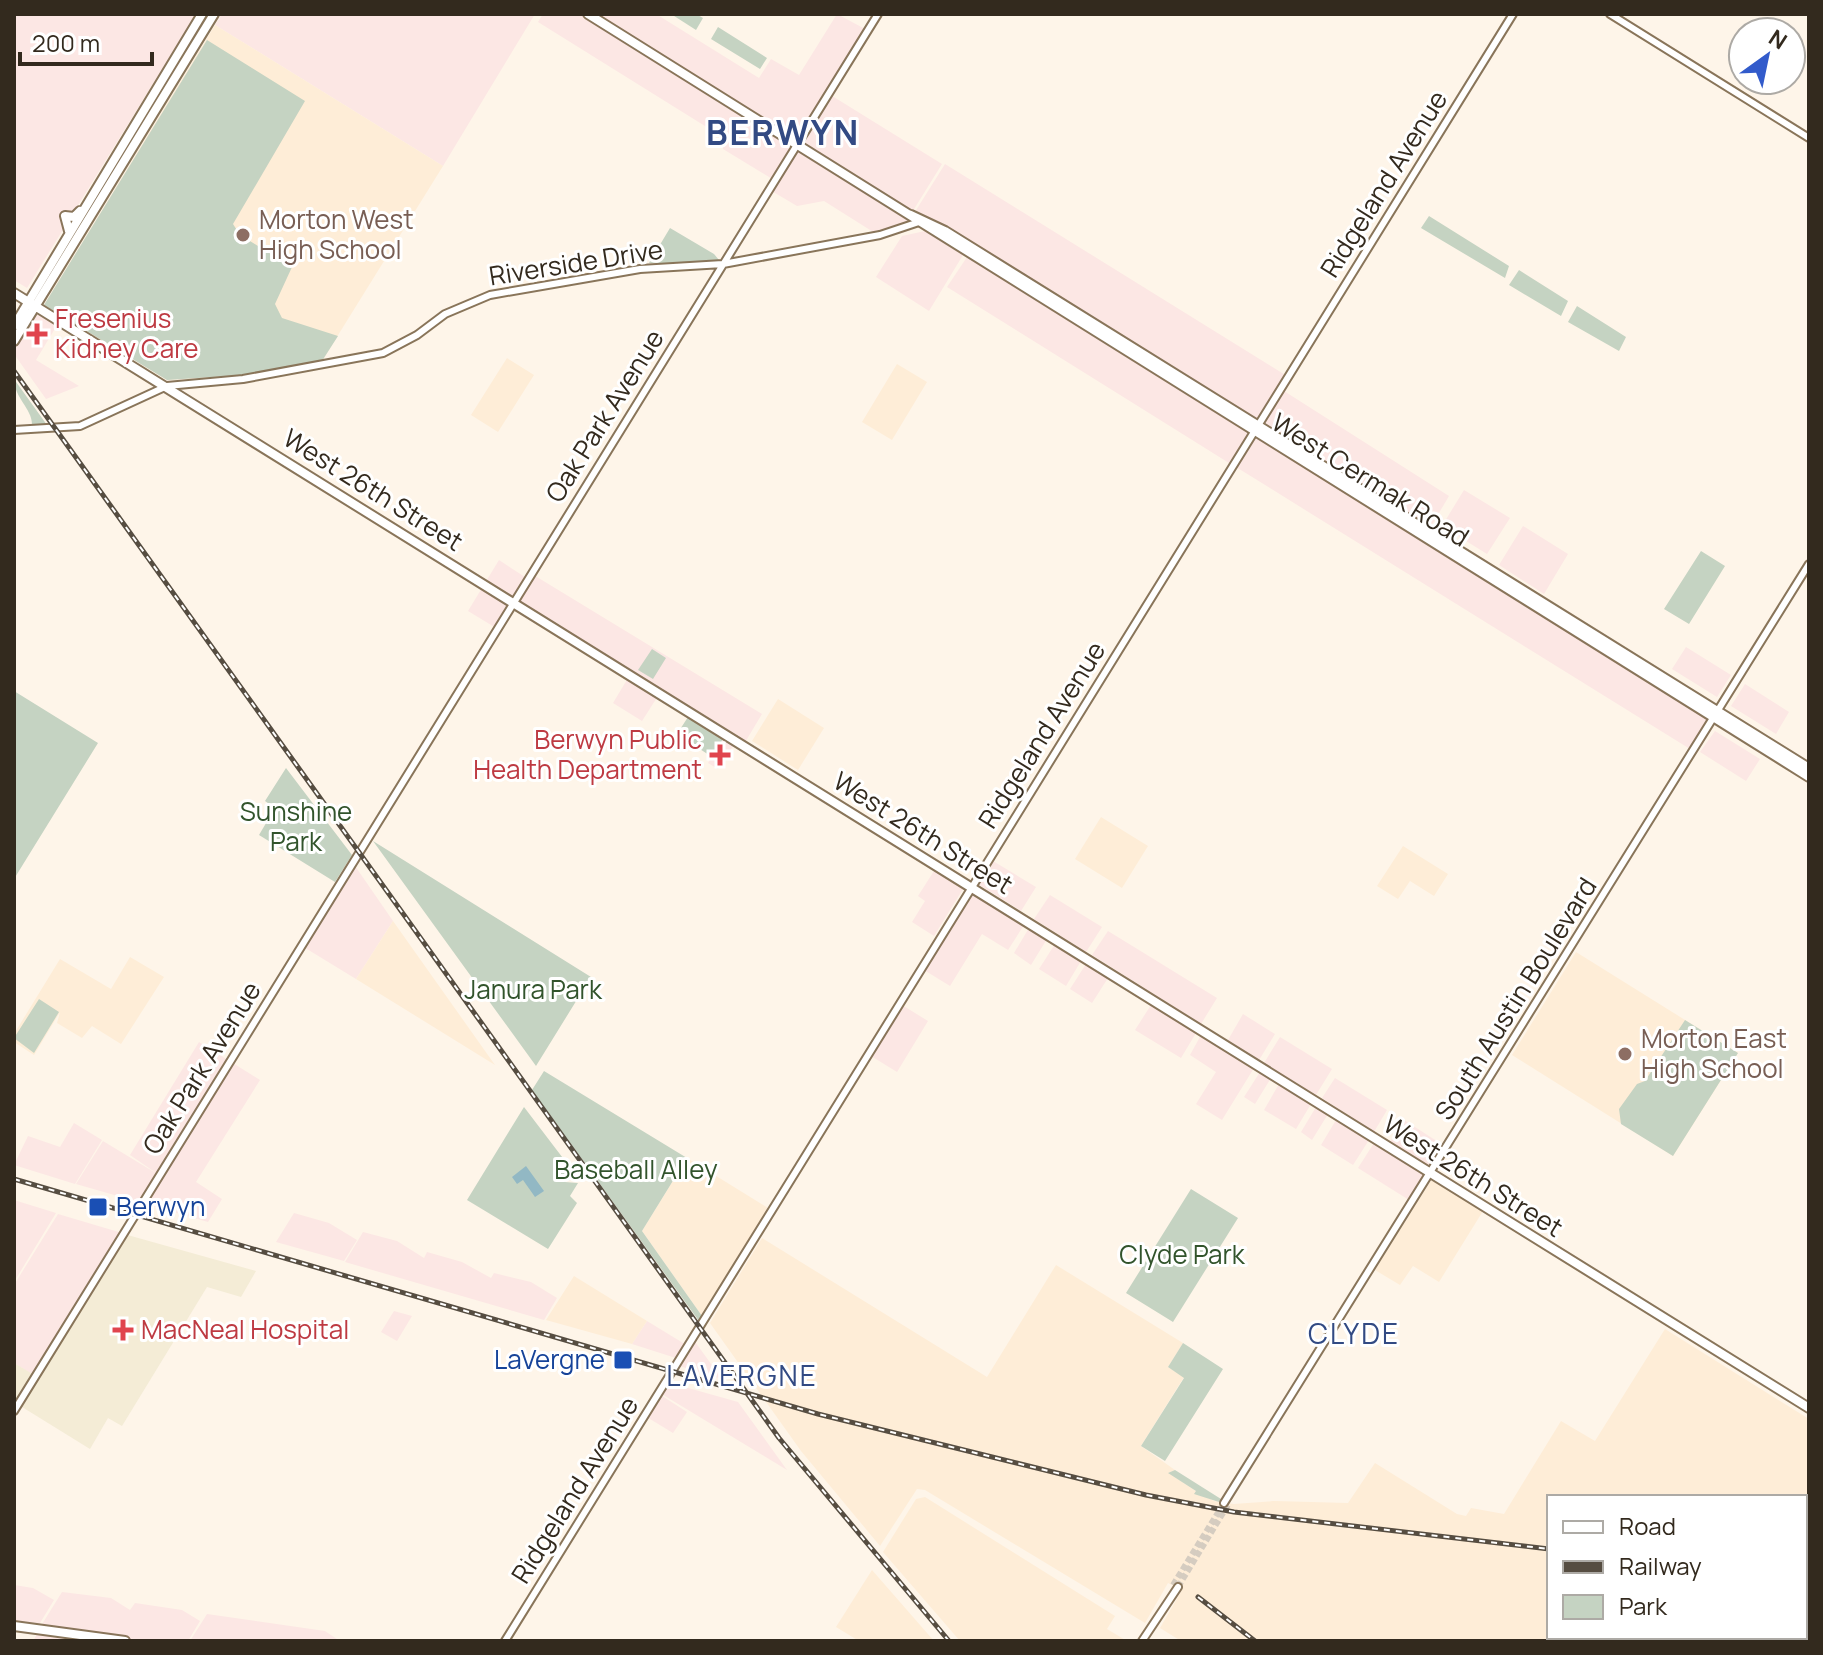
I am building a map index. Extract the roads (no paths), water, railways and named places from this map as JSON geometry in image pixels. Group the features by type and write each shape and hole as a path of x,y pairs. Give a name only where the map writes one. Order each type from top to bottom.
{"main road":[{"path":"14,341 66,240 70,230 65,216 77,215 93,195 202,14"},
{"path":"14,326 32,304 214,14"},
{"name":"West Cermak Road","path":"588,14 1716,714 1809,768"},
{"name":"West 26th Street","path":"14,293 1809,1408"},
{"name":"West Cermak Road","path":"1716,714 1809,777"},
{"path":"14,1626 125,1641"}],"street":[{"name":"Oak Park Avenue","path":"14,1411 878,14"},
{"name":"Ridgeland Avenue","path":"505,1641 1513,14"},
{"path":"1610,14 1809,138"},
{"name":"Riverside Drive","path":"14,430 80,426 167,386 243,379 383,353 430,327 445,314 490,295 640,269 723,264 922,221"},
{"name":"South Austin Boulevard","path":"1228,1501 1809,564"},
{"path":"1142,1641 1176,1586"}],"water":[{"path":"526,1166 544,1191 535,1197 523,1180 517,1184 512,1177"}],"tunnel":[{"path":"1173,1585 1224,1503"},
{"path":"1178,1587 1229,1503"}],"railway":[{"path":"14,371 779,1438 949,1641"},
{"path":"14,1179 818,1414 1146,1495 1234,1512 1547,1549"},
{"path":"1198,1597 1255,1641"}],"place":[{"name":"Morton West High School","path":"243,235"},
{"name":"Fresenius Kidney Care","path":"37,334"},
{"name":"Berwyn Public Health Department","path":"720,755"},
{"name":"Morton East High School","path":"1625,1054"},
{"name":"Berwyn","path":"98,1207"},
{"name":"MacNeal Hospital","path":"123,1330"},
{"name":"LaVergne","path":"623,1360"}],"district":[{"name":"BERWYN","path":"783,133"},
{"name":"CLYDE","path":"1354,1334"},
{"name":"LAVERGNE","path":"742,1376"}],"park label":[{"name":"Sunshine Park","path":"296,827"},
{"name":"Janura Park","path":"533,990"},
{"name":"Baseball Alley","path":"636,1170"},
{"name":"Clyde Park","path":"1182,1255"}]}
